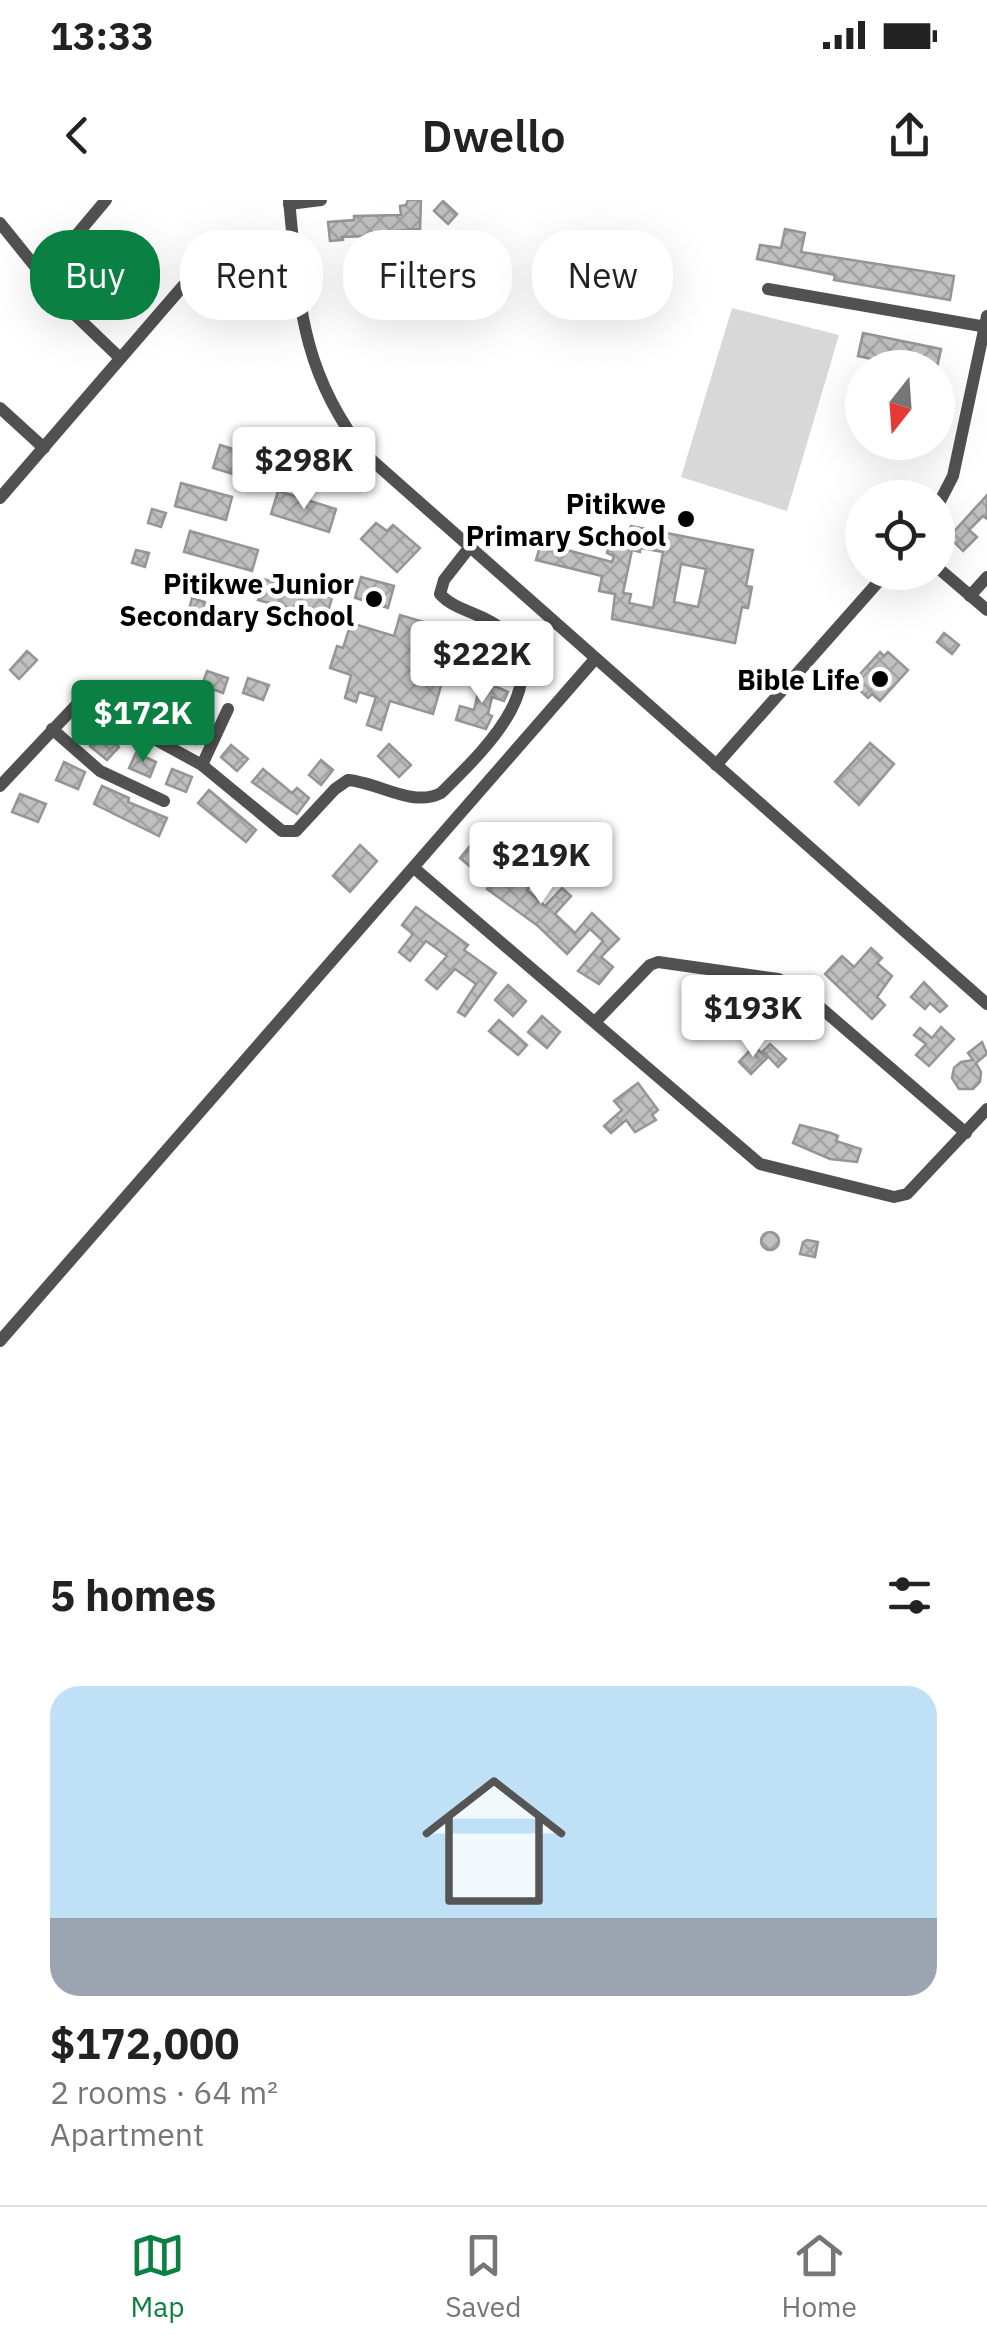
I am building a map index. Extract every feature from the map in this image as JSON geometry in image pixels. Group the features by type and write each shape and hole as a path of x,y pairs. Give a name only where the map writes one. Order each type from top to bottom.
{"street":[{"path":"81,230 106,200"},
{"path":"291,230 289,202 321,200"},
{"path":"0,223 30,261"},
{"path":"768,289 986,323 951,480"},
{"path":"0,498 180,290"},
{"path":"81,320 120,358"},
{"path":"303,320 309,352 333,409 366,455 987,1004"},
{"path":"0,408 44,448"},
{"path":"0,786 79,702 85,701 202,765 286,832 296,831 334,789 348,780 420,798 441,794 510,716 520,690 520,658 512,640 498,625 440,594 444,580 468,548"},
{"path":"970,596 987,577"},
{"path":"955,583 987,610"},
{"path":"716,765 871,590"},
{"path":"0,1340 595,659"},
{"path":"202,765 228,708"},
{"path":"52,729 100,771 164,801"},
{"path":"414,868 760,1164 894,1197 915,1189 987,1109"},
{"path":"596,1021 650,965 658,962 778,979 799,989 966,1133"}],"shaded area":[{"path":"732,308 839,335 787,511 681,477"}],"building":[{"path":"408,200 421,200 420,229 343,230 343,240 330,241 328,222 354,220 354,216 401,215 400,206"},
{"path":"443,201 457,214 448,224 434,211"},
{"path":"785,229 805,233 801,252 954,276 950,300 834,280 835,275 757,259 760,245 781,248"},
{"path":"863,333 941,349 941,350 859,350"},
{"path":"220,445 269,460 262,483 213,468"},
{"path":"284,459 298,463 294,475 281,472"},
{"path":"181,483 232,497 226,520 175,506"},
{"path":"278,491 336,509 329,532 271,514"},
{"path":"987,495 987,519 983,516 969,530 977,537 963,551 955,543 955,530"},
{"path":"152,509 166,513 161,527 148,523"},
{"path":"376,523 387,531 393,525 420,548 397,572 361,539"},
{"path":"631,526 753,550 746,586 752,587 748,608 742,607 735,643 612,619 615,594 599,591 602,576 536,560 541,543 612,562 614,556 607,553 609,542 624,545","holes":["640,548 663,552 653,608 629,603 631,594 623,593 632,550 640,552","681,564 706,569 698,607 674,602"]},
{"path":"190,531 258,550 252,571 184,552"},
{"path":"136,550 149,553 145,567 132,563"},
{"path":"361,577 394,586 388,608 355,598"},
{"path":"263,579 332,598 326,618 258,600"},
{"path":"192,598 205,602 200,620 187,617"},
{"path":"400,615 461,633 448,684 442,682 433,714 390,701 381,730 367,725 376,697 359,692 356,702 345,698 351,675 330,668 337,646 343,648 351,623 394,636"},
{"path":"944,633 959,645 952,654 937,642"},
{"path":"27,651 37,660 19,679 10,670"},
{"path":"880,652 884,656 888,652 908,670 880,701 872,694 868,698 852,683"},
{"path":"207,671 228,678 223,693 202,685"},
{"path":"248,678 269,685 263,700 243,693"},
{"path":"481,680 508,692 504,701 492,697 488,714 492,716 486,729 456,720 460,706 474,710"},
{"path":"117,682 135,697 125,708 107,694"},
{"path":"155,709 175,718 169,731 149,723"},
{"path":"190,724 202,729 196,744 184,739"},
{"path":"102,732 119,747 107,760 90,746"},
{"path":"870,743 894,764 859,805 835,782"},
{"path":"389,744 411,765 399,777 378,756"},
{"path":"231,745 248,759 237,771 221,757"},
{"path":"136,753 156,762 150,777 129,768"},
{"path":"321,760 333,770 321,785 309,775"},
{"path":"64,762 85,772 78,789 56,780"},
{"path":"172,769 192,777 186,792 166,784"},
{"path":"263,769 292,793 297,788 309,798 297,814 252,782"},
{"path":"102,786 167,818 159,836 94,804"},
{"path":"209,790 256,830 246,842 198,803"},
{"path":"20,794 46,804 38,822 12,812"},
{"path":"500,837 510,845 494,864 516,881 532,862 543,871 527,890 545,906 562,888 571,896 555,914 575,933 592,913 619,939 601,957 613,967 599,984 578,971 603,941 590,929 567,954 538,926 487,889 491,884 460,858 473,842 486,854"},
{"path":"360,845 377,861 350,892 333,876"},
{"path":"416,907 468,945 464,950 496,973 465,1016 458,1012 476,984 455,969 437,989 426,980 447,956 426,941 410,961 399,952 413,934 402,925"},
{"path":"871,948 882,958 877,963 892,976 877,997 885,1005 872,1019 825,974 842,956 854,967"},
{"path":"924,982 947,1006 940,1012 930,1003 925,1009 911,997"},
{"path":"508,985 526,1001 513,1016 495,1000"},
{"path":"542,1016 560,1032 547,1048 528,1032"},
{"path":"499,1020 527,1045 518,1055 489,1031"},
{"path":"941,1027 954,1039 929,1066 916,1055 926,1044 914,1035 920,1028 932,1038"},
{"path":"982,1042 987,1054 976,1063 981,1072 980,1082 973,1089 959,1089 952,1078 954,1068 973,1060 968,1053"},
{"path":"770,1044 786,1059 778,1067 763,1051"},
{"path":"754,1046 767,1058 751,1074 739,1062"},
{"path":"638,1083 658,1110 652,1115 656,1120 635,1132 626,1120 611,1133 604,1126 622,1110 614,1101"},
{"path":"800,1125 831,1133 838,1136 836,1141 861,1149 857,1162 830,1159 793,1143"},
{"path":"770,1232 779,1241 770,1250 761,1241"},
{"path":"807,1240 818,1242 815,1257 800,1254"}],"place":[{"name":"Pitikwe Primary School","path":"686,519"},
{"name":"Pitikwe Junior Secondary School","path":"374,599"},
{"name":"Bible Life","path":"880,679"}]}
